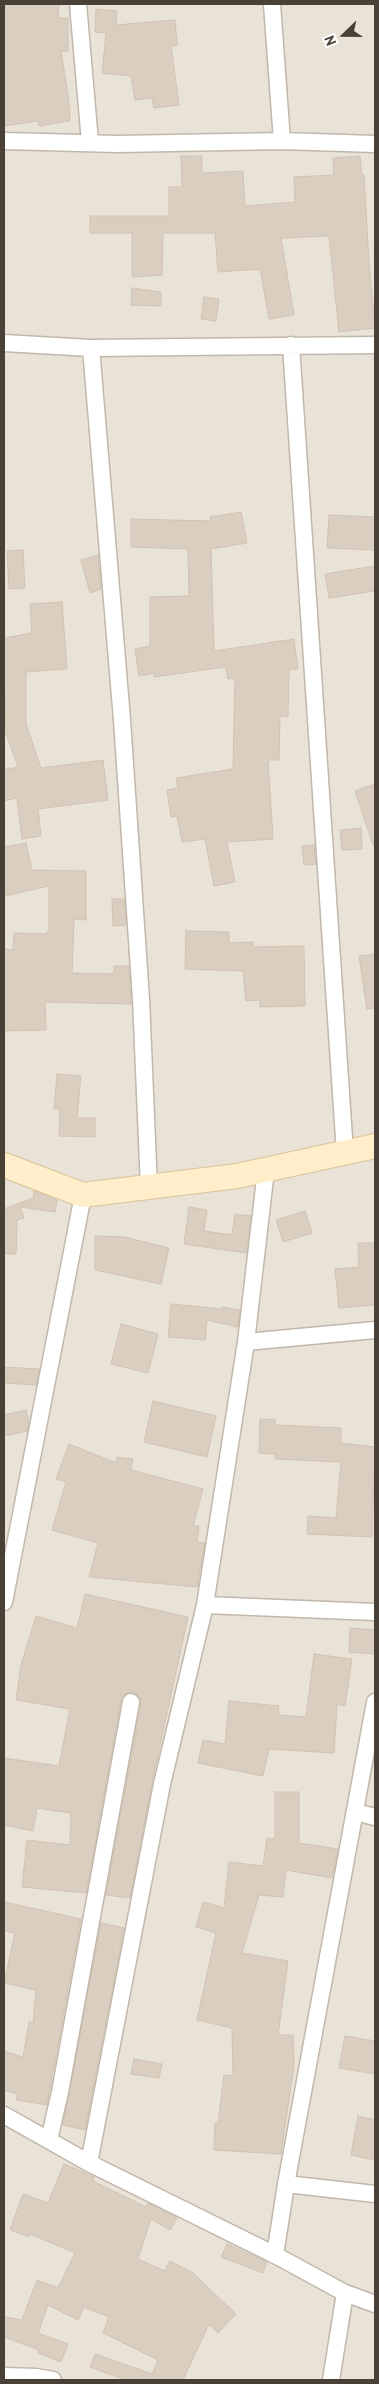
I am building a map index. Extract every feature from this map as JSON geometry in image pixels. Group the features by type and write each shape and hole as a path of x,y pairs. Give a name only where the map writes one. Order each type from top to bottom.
{"street":[{"path":"78,4 90,142"},
{"path":"272,4 282,140"},
{"path":"4,141 118,144 282,140 375,144"},
{"path":"4,344 91,348 375,345"},
{"path":"291,345 345,1153"},
{"path":"91,348 122,720 140,999 149,1188"},
{"path":"4,1165 83,1195 149,1188 266,1170 375,1146"},
{"path":"89,2163 162,1784 205,1606 246,1342 266,1170"},
{"path":"4,1602 83,1195"},
{"path":"246,1342 375,1330"},
{"path":"205,1606 375,1612"},
{"path":"49,2140 60,2092 132,1702"},
{"path":"275,2255 286,2184 375,1702"},
{"path":"355,1812 375,1817"},
{"path":"4,2115 89,2163 275,2255 345,2293 375,2304"},
{"path":"286,2184 375,2194"},
{"path":"331,2380 345,2293"},
{"path":"4,2376 36,2377 53,2380"}],"shaded area":[{"path":"4,4 375,4 375,2380 4,2380"}],"building":[{"path":"4,4 59,4 58,18 68,18 68,51 61,51 70,121 39,126 38,121 4,126"},
{"path":"96,9 117,11 116,25 175,20 177,45 171,46 179,105 154,108 152,98 135,100 131,76 102,73 106,33 95,32"},
{"path":"181,156 202,156 202,173 243,171 245,206 295,202 294,177 334,175 333,158 360,156 362,175 364,175 375,328 339,332 329,236 281,238 294,315 269,319 260,269 218,272 215,233 163,233 162,275 132,277 132,233 90,233 90,216 169,216 169,187 182,187"},
{"path":"132,288 161,292 161,306 131,305"},
{"path":"204,297 219,299 216,321 201,319"},
{"path":"241,512 247,543 211,549 214,651 294,639 298,669 289,670 288,717 280,716 279,760 268,760 273,839 227,842 235,882 214,886 205,839 182,842 177,816 171,817 167,790 178,788 176,778 233,769 235,678 228,679 226,667 154,677 154,673 139,676 135,649 150,646 150,597 189,596 188,549 131,547 131,519 211,521 210,517"},
{"path":"329,515 375,517 375,550 327,548"},
{"path":"23,550 25,588 9,589 7,551"},
{"path":"98,555 101,589 90,593 81,560"},
{"path":"375,566 375,591 329,598 325,574"},
{"path":"62,602 67,669 26,672 26,724 41,768 103,760 108,800 38,809 41,836 22,839 17,798 4,801 4,770 18,767 5,731 4,638 32,633 30,604"},
{"path":"375,784 375,844 373,845 355,791"},
{"path":"361,828 362,849 342,850 340,830"},
{"path":"26,843 32,870 86,871 86,920 74,919 72,973 114,974 114,966 129,966 131,1004 45,1002 46,1030 4,1031 4,949 13,950 14,933 47,934 49,928 49,886 4,896 4,847"},
{"path":"314,845 316,864 304,865 302,846"},
{"path":"112,899 124,899 126,925 113,926"},
{"path":"186,931 229,932 229,943 253,942 254,947 304,946 305,1006 260,1007 260,1000 246,1001 243,971 185,969"},
{"path":"375,954 375,1008 367,1009 359,956"},
{"path":"57,1074 81,1076 77,1118 95,1118 95,1137 59,1136 60,1109 54,1109"},
{"path":"34,1191 57,1200 55,1212 20,1207 24,1218 17,1220 16,1254 4,1254 4,1209 33,1198"},
{"path":"189,1207 207,1210 204,1231 232,1235 235,1214 251,1216 246,1253 184,1244"},
{"path":"305,1211 312,1233 283,1242 276,1220"},
{"path":"95,1236 124,1237 169,1248 161,1284 95,1270"},
{"path":"358,1243 375,1243 375,1305 339,1308 335,1269 359,1267"},
{"path":"171,1304 240,1310 238,1327 207,1320 205,1340 168,1337"},
{"path":"121,1324 158,1334 148,1373 111,1364"},
{"path":"4,1367 39,1369 36,1385 4,1383"},
{"path":"153,1401 216,1416 207,1457 144,1442"},
{"path":"26,1410 29,1423 27,1431 4,1436 4,1415"},
{"path":"260,1419 275,1420 275,1425 341,1428 341,1443 375,1447 372,1537 307,1534 308,1516 336,1518 341,1462 275,1459 275,1454 259,1453"},
{"path":"69,1444 116,1463 117,1457 133,1459 131,1470 203,1489 193,1526 199,1526 197,1542 205,1543 197,1587 89,1577 98,1543 52,1530 66,1482 56,1479"},
{"path":"85,1594 188,1617 152,1782 130,1898 106,1895 141,1704 137,1694 127,1693 121,1700 86,1893 22,1887 27,1840 70,1845 71,1813 37,1808 33,1831 4,1825 4,1758 59,1766 70,1709 16,1700 21,1665 36,1616 77,1628"},
{"path":"350,1628 375,1630 375,1654 349,1652"},
{"path":"314,1654 352,1659 345,1706 337,1704 334,1753 269,1749 263,1776 198,1763 203,1740 225,1744 229,1701 279,1706 278,1715 306,1717"},
{"path":"275,1792 299,1792 299,1843 338,1849 332,1878 286,1870 283,1897 259,1895 242,1953 288,1961 278,2035 293,2035 294,2066 281,2154 214,2150 215,2123 218,2123 224,2075 233,2076 232,2028 197,2020 216,1933 196,1927 203,1902 224,1908 229,1862 263,1866 267,1838 275,1839"},
{"path":"4,1902 81,1919 47,2105 16,2100 17,2094 4,2090 4,2051 23,2057 29,2022 33,2023 36,1990 4,1983 15,1933 4,1931"},
{"path":"101,1923 124,1928 85,2130 63,2125"},
{"path":"345,2036 375,2041 375,2074 339,2068"},
{"path":"134,2059 162,2064 159,2078 131,2074"},
{"path":"358,2116 375,2120 375,2160 351,2155"},
{"path":"64,2164 94,2177 93,2181 146,2207 148,2203 177,2218 170,2230 151,2219 138,2259 165,2271 170,2261 193,2273 236,2314 218,2333 209,2324 183,2380 125,2380 90,2367 95,2354 152,2374 158,2360 103,2333 109,2317 84,2307 78,2320 48,2305 38,2333 68,2344 61,2362 38,2353 39,2350 4,2337 4,2317 22,2320 37,2280 58,2288 75,2253 30,2234 29,2237 10,2230 23,2194 48,2203"},
{"path":"227,2244 267,2262 263,2273 221,2257"}]}
